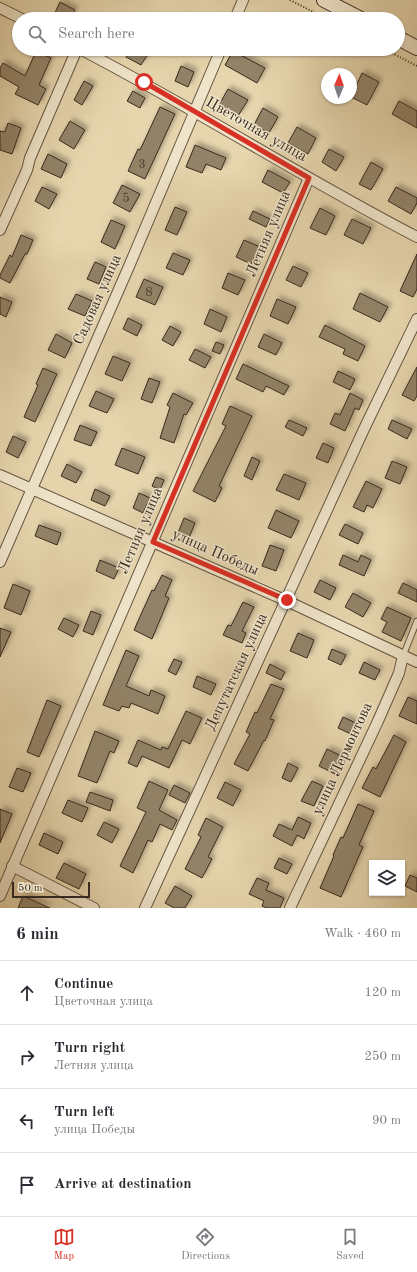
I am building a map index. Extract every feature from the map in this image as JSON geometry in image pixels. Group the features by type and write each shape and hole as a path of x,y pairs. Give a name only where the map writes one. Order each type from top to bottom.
{"main road":[{"path":"324,0 347,12"},
{"path":"405,42 417,48"}],"street":[{"path":"238,12 243,0"},
{"path":"0,8 12,14"},
{"path":"0,230 75,56"},
{"name":"Цветочная улица","path":"92,56 144,82 309,178 417,237"},
{"name":"Садовая улица","path":"0,562 219,56"},
{"name":"Летняя улица","path":"0,896 309,178"},
{"name":"Депутатская улица","path":"145,908 417,319"},
{"name":"улица Победы","path":"0,475 287,600 417,662"},
{"name":"улица Лермонтова","path":"290,908 378,721 398,673 403,656"},
{"path":"12,866 94,908"}],"lane":[{"name":"улица Лермонтова","path":"403,656 417,621"}],"path":[{"path":"290,0 313,12"},
{"path":"398,56 417,66"}],"building":[{"path":"60,2 75,10 74,12 55,12"},
{"path":"34,56 47,56 51,58 39,85 46,89 38,105 15,94 19,87 0,76 0,68 3,63 25,76"},
{"path":"127,56 147,56 141,65"},
{"path":"230,56 242,56 265,68 257,83 225,65"},
{"path":"181,66 194,72 188,87 175,81"},
{"path":"362,73 379,82 367,105 357,100 357,84"},
{"path":"84,81 93,86 82,105 74,100"},
{"path":"228,89 248,100 238,116 219,105"},
{"path":"133,91 145,98 140,108 127,101"},
{"path":"399,101 417,111 417,128 392,114"},
{"path":"160,107 175,114 145,179 128,171 138,149 140,150"},
{"path":"263,108 278,117 269,133 254,125"},
{"path":"70,121 85,130 74,149 59,140"},
{"path":"8,123 21,128 12,154 0,150 0,131 5,132"},
{"path":"297,127 316,138 308,154 288,143"},
{"path":"195,145 226,158 221,170 206,164 202,173 186,167"},
{"path":"329,149 344,157 336,171 322,162"},
{"path":"48,154 67,164 61,178 41,169"},
{"path":"371,162 383,169 371,190 359,184"},
{"path":"268,170 290,182 283,193 262,182"},
{"path":"122,185 140,194 130,212 113,203"},
{"path":"42,187 57,194 49,209 35,201"},
{"path":"396,187 417,198 417,203 411,214 388,201"},
{"path":"175,207 187,212 177,235 165,230"},
{"path":"320,208 335,216 326,235 310,228"},
{"path":"253,211 270,219 266,227 249,219"},
{"path":"352,219 371,228 363,244 344,235"},
{"path":"111,220 125,226 115,249 101,242"},
{"path":"21,235 33,240 27,254 25,254 10,283 0,278 0,275 10,255 12,257"},
{"path":"244,240 260,247 251,264 236,257"},
{"path":"173,253 190,260 183,275 166,268"},
{"path":"417,254 417,289 413,297 400,291"},
{"path":"95,262 106,267 99,284 87,279"},
{"path":"293,266 308,273 301,287 286,280"},
{"path":"228,273 245,280 238,295 222,288"},
{"path":"144,279 163,287 155,305 136,297"},
{"path":"360,293 388,307 380,322 353,309"},
{"path":"76,294 92,301 85,316 68,309"},
{"path":"0,297 12,302 6,317 0,314"},
{"path":"277,299 296,307 288,324 270,316"},
{"path":"210,309 227,317 221,332 204,324"},
{"path":"128,318 142,325 137,336 123,329"},
{"path":"325,325 365,346 358,361 343,354 345,349 319,337"},
{"path":"170,326 181,332 173,346 162,340"},
{"path":"56,334 72,343 65,358 48,350"},
{"path":"264,334 282,343 276,355 258,347"},
{"path":"216,342 224,345 220,354 212,351"},
{"path":"195,349 211,357 205,368 189,360"},
{"path":"113,356 130,363 122,381 105,374"},
{"path":"243,364 289,386 284,395 266,386 263,392 236,379"},
{"path":"417,367 417,396 414,401 402,395"},
{"path":"43,368 57,374 35,422 24,417 38,385 36,384"},
{"path":"338,371 355,379 350,390 333,382"},
{"path":"149,378 160,382 152,403 141,399"},
{"path":"96,391 114,399 107,413 89,406"},
{"path":"173,393 193,403 186,415 184,414 174,443 160,438 170,407 167,405"},
{"path":"350,393 363,400 359,410 355,408 345,431 330,424 335,413 340,415"},
{"path":"230,406 252,416 219,486 222,488 215,502 193,491 226,426 222,424"},
{"path":"289,420 307,428 303,436 285,427"},
{"path":"392,420 412,429 407,439 388,429"},
{"path":"80,425 97,432 91,446 74,440"},
{"path":"13,436 26,442 18,458 6,452"},
{"path":"323,443 334,448 328,463 316,458"},
{"path":"122,448 145,457 138,474 115,465"},
{"path":"252,457 260,461 252,480 244,476"},
{"path":"392,461 407,467 400,484 385,478"},
{"path":"67,464 82,472 76,483 61,476"},
{"path":"284,474 306,483 299,500 276,490"},
{"path":"156,477 164,480 160,490 152,486"},
{"path":"366,481 382,489 373,508 367,505 364,512 353,507"},
{"path":"95,489 110,496 105,506 91,500"},
{"path":"139,493 150,498 143,513 133,508"},
{"path":"276,510 299,521 291,538 268,528"},
{"path":"184,518 195,523 189,538 178,533"},
{"path":"345,524 363,533 358,544 339,535"},
{"path":"39,525 61,533 57,545 35,536"},
{"path":"270,545 284,550 276,571 262,566"},
{"path":"343,555 358,562 361,555 371,560 364,576 339,565"},
{"path":"100,560 119,568 114,579 96,571"},
{"path":"162,575 172,580 165,596 169,598 152,639 134,630 152,590 154,591"},
{"path":"320,580 336,588 330,600 314,592"},
{"path":"403,583 417,590 417,602 398,593"},
{"path":"13,584 30,591 21,615 4,608"},
{"path":"353,593 371,603 363,617 345,607"},
{"path":"243,602 254,607 242,631 246,633 242,643 223,635 228,625 231,626"},
{"path":"387,607 411,618 401,641 382,632 387,622 381,619"},
{"path":"91,611 101,615 93,635 83,631"},
{"path":"64,618 79,625 73,637 58,629"},
{"path":"0,628 11,632 0,657"},
{"path":"298,633 314,640 307,658 290,651"},
{"path":"332,649 346,655 341,665 328,659"},
{"path":"126,650 139,656 126,686 149,696 151,690 165,696 158,714 131,703 129,708 122,706 119,711 103,705"},
{"path":"174,659 182,662 176,675 168,671"},
{"path":"364,662 380,670 375,680 359,673"},
{"path":"270,664 285,672 281,680 266,673"},
{"path":"197,676 216,684 211,695 193,687"},
{"path":"271,684 284,689 270,719 274,720 265,741 264,740 248,771 234,764 250,734 246,732 255,712 257,713"},
{"path":"408,697 417,701 417,724 399,716"},
{"path":"47,700 61,706 39,757 27,752"},
{"path":"186,711 202,718 190,744 182,740 169,768 142,756 137,767 128,763 138,740 161,750 162,747 168,749"},
{"path":"343,717 358,724 353,735 338,728"},
{"path":"95,731 119,741 114,753 110,751 97,783 78,776"},
{"path":"394,735 406,742 380,797 362,788 373,767 376,769"},
{"path":"327,749 343,757 335,774 319,766"},
{"path":"288,763 298,768 291,782 282,778"},
{"path":"17,768 31,773 23,792 9,787"},
{"path":"149,781 168,790 159,810 177,820 172,830 160,824 152,842 148,840 133,873 120,866 146,812 137,808"},
{"path":"312,781 323,786 314,806 301,801"},
{"path":"225,782 241,790 233,806 217,798"},
{"path":"174,785 190,793 185,803 169,795"},
{"path":"90,792 113,800 110,811 86,802"},
{"path":"68,800 88,808 82,822 62,813"},
{"path":"358,804 374,811 359,845 363,847 341,897 320,888 341,837 343,838"},
{"path":"0,809 12,814 0,843"},
{"path":"298,817 311,823 304,839 297,835 292,846 273,836 279,824 292,830"},
{"path":"206,818 223,827 208,857 212,859 202,878 185,869 201,837 198,835"},
{"path":"104,822 119,829 112,843 97,835"},
{"path":"44,833 63,842 58,854 39,845"},
{"path":"279,858 292,864 287,874 274,868"},
{"path":"64,863 86,874 79,889 56,878"},
{"path":"410,875 417,878 417,892 405,886"},
{"path":"257,878 269,883 266,890 284,898 280,908 267,908 262,906 264,901 249,894"},
{"path":"175,886 192,896 185,908 174,908 165,903"},
{"path":"23,896 50,908 18,908"}],"route":[{"path":"144,82 309,178 153,542 228,576 287,600"}]}
